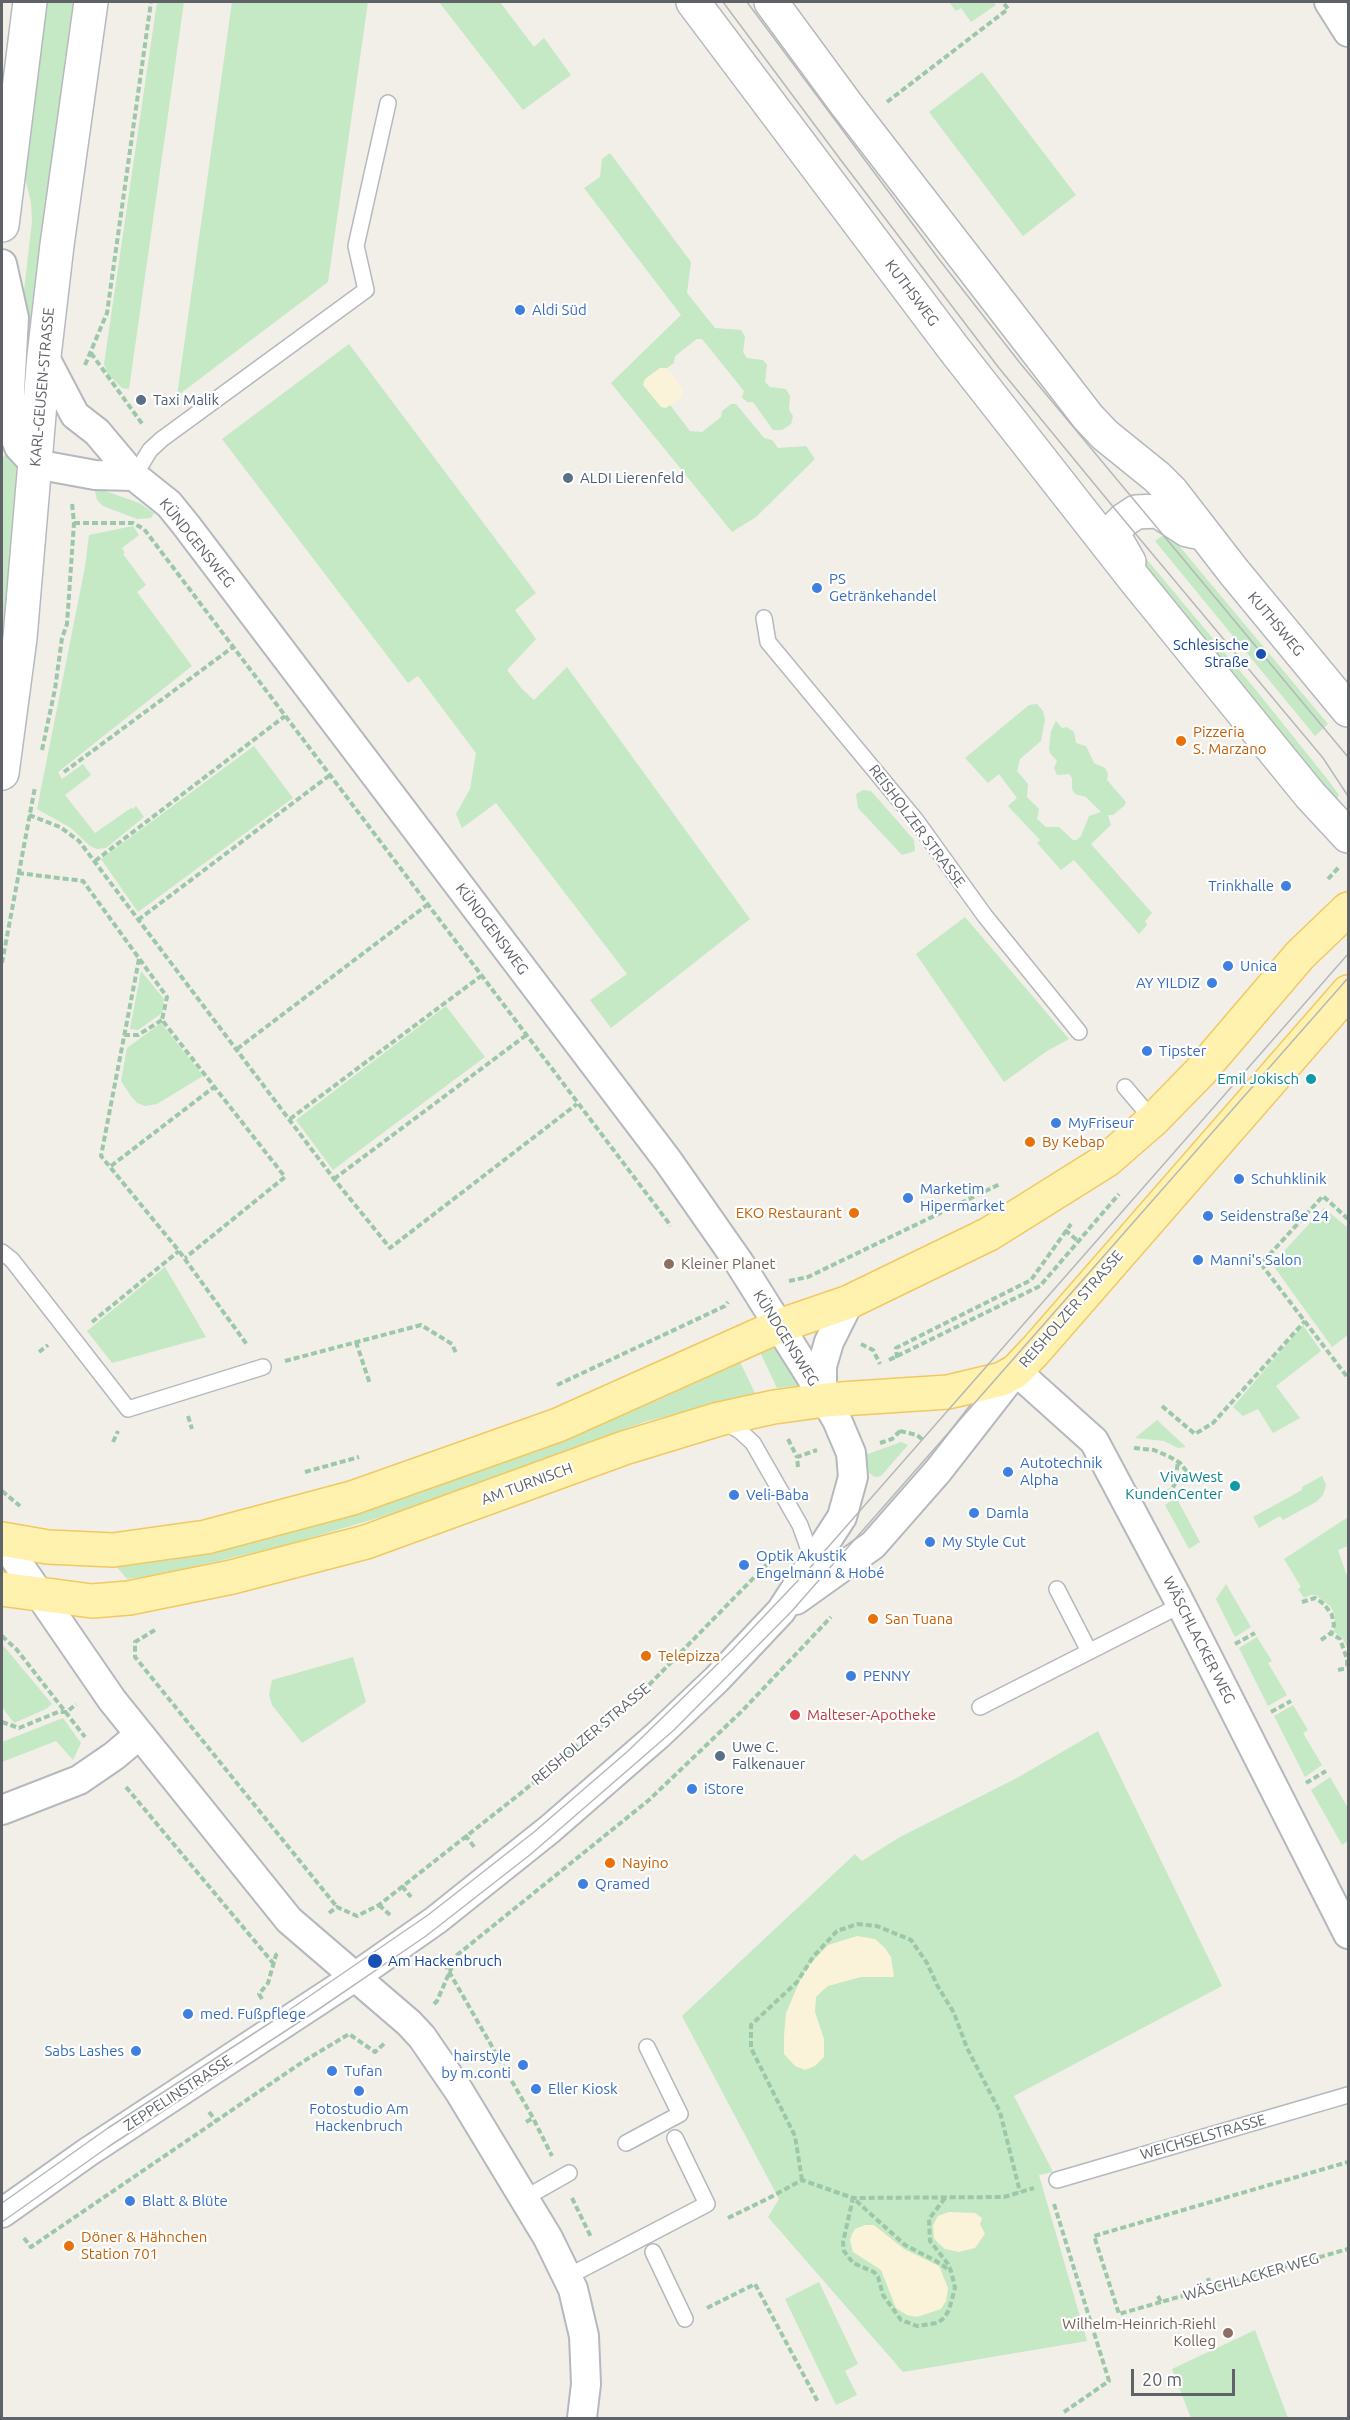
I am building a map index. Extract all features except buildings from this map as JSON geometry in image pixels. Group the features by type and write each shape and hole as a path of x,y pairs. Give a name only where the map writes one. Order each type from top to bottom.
{"main road":[{"path":"2,1540 48,1547 113,1550 206,1537 341,1501 558,1425 779,1326 849,1302 989,1234 1107,1160 1153,1120 1200,1072 1300,955 1348,909"},
{"name":"REISHOLZER STRASSE","path":"1016,1371 1348,992"},
{"name":"AM TURNISCH","path":"2,1589 102,1600 129,1598 232,1577 366,1542 624,1448 719,1419 774,1407 825,1400 948,1392 992,1383 1016,1371"}],"street":[{"path":"2,225 30,2"},
{"name":"KARL-GEUSEN-STRASSE","path":"2,773 9,688 35,464 44,356 91,2"},
{"name":"KUTHSWEG","path":"693,2 954,349 1136,581 1310,795 1346,850"},
{"name":"KUTHSWEG","path":"771,2 860,122 1088,417 1157,477 1207,535 1234,572 1348,710"},
{"path":"1329,2 1348,32"},
{"path":"2,264 14,318 11,426 19,447 35,464 95,475 134,477"},
{"name":"KÜNDGENSWEG","path":"44,356 75,415 97,432 134,477 169,504 687,1186 825,1400"},
{"name":"KUTHSWEG","path":"1136,581 1133,568 1114,536 1116,528 1128,516 1142,511 1158,511 1187,530 1207,535"},
{"name":"REISHOLZER STRASSE","path":"356,1976 436,1920 550,1829 717,1679 781,1611 842,1517 853,1477 851,1453 837,1420 825,1400 822,1366 829,1342 849,1302"},
{"name":"WÄSCHLACKER WEG","path":"1016,1371 1094,1441 1181,1605 1348,1934"},
{"name":"REISHOLZER STRASSE","path":"781,1611 873,1545 938,1471 1016,1371"},
{"path":"2,1540 112,1700 289,1920 356,1976 422,2037 525,2198 573,2289 584,2336 586,2384 582,2418"},
{"path":"2,1810 79,1780 114,1756 139,1735"},
{"name":"ZEPPELINSTRASSE","path":"2,2213 88,2152 356,1976"}],"lane":[{"path":"134,477 150,450 162,439 366,290 356,246 388,103"},
{"name":"REISHOLZER STRASSE","path":"764,618 768,642 915,819 985,916 1079,1032"},
{"path":"1125,1087 1153,1120"},
{"path":"2,1252 12,1260 128,1409 263,1367"},
{"path":"719,1419 740,1431 753,1443 800,1525 813,1561"},
{"path":"1057,1589 1089,1651"},
{"path":"980,1707 1181,1605"},
{"path":"626,2143 680,2114 647,2047"},
{"name":"WEICHSELSTRASSE","path":"1053,2182 1348,2095"},
{"path":"567,2277 707,2204 675,2138"},
{"path":"525,2198 566,2175"},
{"path":"653,2252 685,2319"}],"path":[{"path":"84,369 107,313 151,2"},
{"path":"860,122 1008,9 1003,2"},
{"path":"41,758 62,638 67,624 74,523 72,501"},
{"path":"74,523 133,523 144,529 525,1036 672,1226"},
{"path":"64,772 233,646"},
{"path":"94,861 285,716"},
{"path":"138,920 330,775"},
{"path":"2,963 36,780"},
{"path":"29,815 60,827 79,841 334,1179 390,1248 577,1104"},
{"path":"1327,880 1346,850"},
{"path":"18,873 83,881 167,997 162,1020 138,1035 124,1035"},
{"path":"237,1050 427,905"},
{"path":"139,959 101,1156 185,1258 263,1367 421,1326 452,1344 456,1353"},
{"path":"290,1119 481,976"},
{"path":"162,1020 285,1177 185,1258"},
{"path":"334,1179 525,1036"},
{"path":"111,1166 214,1087"},
{"path":"783,1276 789,1281 808,1277 1001,1183"},
{"path":"1348,1219 1323,1196 1261,1264 1348,1378"},
{"path":"898,1366 896,1348 1031,1280 1073,1221"},
{"path":"73,1338 179,1251"},
{"path":"546,1390 725,1306 731,1298"},
{"path":"722,1299 725,1306"},
{"path":"1162,1406 1195,1434 1213,1423 1305,1321"},
{"path":"356,1342 370,1384"},
{"path":"873,1446 892,1439 903,1426"},
{"path":"900,1431 917,1435"},
{"path":"788,1438 797,1457 798,1469"},
{"path":"1097,1448 1154,1450 1178,1461 1188,1473"},
{"path":"797,1457 818,1450"},
{"path":"297,1475 362,1455"},
{"path":"1171,1490 1175,1484 1178,1461"},
{"name":"REISHOLZER STRASSE","path":"337,1907 357,1916 379,1905 521,1792 643,1691 766,1568 800,1525"},
{"path":"1302,1602 1314,1598 1324,1604 1332,1615 1334,1625 1331,1633 1321,1640"},
{"path":"152,1631 135,1642 135,1657 337,1907 330,1912"},
{"path":"1331,1633 1340,1639 1347,1659 1348,1668 1338,1670"},
{"path":"2,1636 17,1650 88,1741"},
{"path":"129,1661 135,1657"},
{"path":"643,1691 650,1699"},
{"path":"2,1722 19,1728 58,1712 66,1712 73,1707"},
{"path":"124,1785 273,1964"},
{"path":"465,1835 475,1848"},
{"path":"402,1886 411,1898"},
{"path":"379,1905 390,1914"},
{"path":"802,2180 795,2136 751,2048 751,2025 797,1982 813,1957 837,1931 857,1924 877,1926 911,1940 927,1963 954,2013 967,2049 1000,2112 1020,2192"},
{"path":"262,1999 259,1994 268,1983 276,1955"},
{"path":"441,1956 566,2175 602,2259"},
{"path":"24,2238 31,2247 304,2061 349,2034 375,2052 382,2046"},
{"path":"298,2052 304,2061"},
{"path":"281,2066 286,2074"},
{"path":"209,2112 217,2122"},
{"path":"526,2122 533,2118"},
{"name":"WÄSCHLACKER WEG","path":"1348,2162 1094,2236 1119,2314 1211,2290 1348,2249"},
{"path":"727,2218 802,2180 853,2198 1004,2197 1053,2182 1109,2381 1064,2412"},
{"path":"853,2198 845,2228 844,2251 853,2264 874,2272 883,2295 901,2320 917,2326 926,2326 944,2318 953,2300 954,2288 951,2271 930,2241 928,2231 928,2219 946,2197"},
{"path":"853,2198 905,2245 936,2260 951,2271"},
{"path":"1208,2278 1211,2290"},
{"path":"685,2319 755,2284 818,2402"},
{"path":"1158,2296 1161,2302"}],"green space":[{"path":"47,2 73,2 32,305 24,393 23,300 32,221 31,202 23,170"},
{"path":"157,2 184,2 129,389 122,388 107,373 104,364"},
{"path":"232,2 368,2 328,282 177,396"},
{"path":"439,2 500,2 534,47 544,38 571,75 523,110"},
{"path":"949,2 993,2 996,5 971,22 961,8 956,11"},
{"path":"982,72 1076,195 1023,236 929,112"},
{"path":"610,153 691,262 687,293 715,328 741,330 745,337 743,352 747,358 763,360 767,365 765,382 770,387 786,389 790,396 789,410 793,416 791,424 782,430 773,430 753,402 747,402 742,397 744,391 702,339 697,339 675,356 674,363 667,368 660,368 666,407 670,405 690,431 702,432 721,417 722,411 731,404 736,404 764,438 772,440 778,448 806,446 815,459 756,517 732,532 611,383 681,315 584,188 600,177 602,159"},
{"path":"349,344 536,593 515,610 536,639 507,670 534,700 567,667 750,919 611,1028 590,1000 627,974 496,803 462,828 456,814 470,789 476,753 418,676 408,683 222,439"},
{"path":"6,454 13,455 17,462 4,625 2,624 2,458"},
{"path":"94,487 139,503 154,513 151,518 137,519 103,506 97,500"},
{"path":"133,526 139,535 122,548 125,553 123,554 146,585 137,592 192,666 58,772 62,779 83,764 91,775 65,795 95,833 136,806 144,817 106,848 97,849 90,846 71,828 37,809 85,567 89,535"},
{"path":"1165,534 1170,535 1328,724 1315,736 1155,541"},
{"path":"1144,556 1328,780 1339,795 1336,800 1142,570"},
{"path":"1037,704 1043,711 1045,720 1041,741 1020,759 1017,771 1028,784 1027,797 1039,809 1037,819 1046,827 1059,827 1073,840 1081,836 1089,816 1101,812 1086,797 1075,794 1069,774 1057,775 1054,768 1057,761 1049,748 1051,731 1056,721 1062,728 1067,727 1074,732 1076,743 1086,746 1094,763 1105,768 1108,774 1107,780 1126,802 1113,815 1108,815 1111,825 1091,844 1152,913 1145,921 1147,925 1139,934 1074,860 1061,870 1037,843 1040,840 1008,806 1017,798 999,774 988,783 965,758 1029,705"},
{"path":"254,746 293,798 138,912 101,859"},
{"path":"863,790 871,791 914,840 915,851 902,855 858,808 856,794"},
{"path":"965,917 1069,1039 1047,1051 1004,1082 916,954"},
{"path":"141,971 164,999 162,1013 138,1030 130,1029"},
{"path":"446,1006 485,1057 333,1170 296,1120"},
{"path":"161,1023 203,1076 157,1104 145,1106 137,1103 121,1081 127,1048"},
{"path":"1324,1208 1348,1228 1348,1335 1332,1347 1272,1264"},
{"path":"165,1267 206,1337 112,1363 87,1331"},
{"path":"1303,1325 1321,1351 1276,1386 1300,1418 1273,1433 1258,1409 1243,1416 1233,1407"},
{"path":"774,1346 804,1385 777,1388 760,1352"},
{"path":"740,1362 755,1393 644,1422 466,1489 395,1513 282,1546 158,1575 127,1579 116,1566 244,1544 393,1499 592,1427 663,1398"},
{"path":"1157,1420 1186,1447 1178,1448 1164,1441 1135,1438"},
{"path":"901,1442 908,1445 881,1476 875,1477 869,1473 865,1455"},
{"path":"1322,1476 1326,1485 1323,1495 1316,1502 1283,1520 1280,1516 1259,1528 1253,1517 1302,1490 1302,1487"},
{"path":"1176,1497 1200,1542 1189,1549 1165,1505"},
{"path":"1348,1517 1348,1546 1338,1550 1348,1579 1348,1650 1342,1637 1334,1632 1335,1615 1331,1607 1316,1595 1304,1598 1298,1589 1301,1587 1284,1559"},
{"path":"1226,1584 1251,1627 1235,1637 1216,1599"},
{"path":"1257,1637 1272,1661 1268,1663 1287,1695 1268,1706 1239,1648"},
{"path":"2,1644 52,1704 14,1723 2,1707"},
{"path":"353,1657 366,1702 302,1743 272,1705 269,1695 272,1680"},
{"path":"1293,1705 1308,1730 1303,1733 1322,1765 1305,1777 1274,1716"},
{"path":"63,1718 81,1743 73,1760 56,1741 2,1762 2,1742"},
{"path":"1098,1731 1222,1986 1014,2096 1053,2172 1039,2175 1087,2341 903,2372 768,2217 779,2199 682,2016 855,1854 862,1861 900,1837 1017,1778"},
{"path":"1330,1777 1348,1808 1348,1841 1342,1845 1311,1790"},
{"path":"819,2282 858,2364 845,2371 857,2395 836,2405 785,2299"},
{"path":"1255,2330 1288,2418 1191,2418 1172,2369"}],"sand":[{"path":"660,368 667,368 683,389 682,397 666,408 661,407 643,385 645,379"},
{"path":"857,1936 875,1939 885,1948 891,1957 894,1977 861,1977 828,1986 821,1992 816,1997 815,2012 824,2039 824,2057 815,2066 805,2070 795,2066 784,2054 784,2036 786,2013 801,1978 810,1964 828,1945"},
{"path":"949,2212 975,2213 982,2218 980,2224 985,2234 975,2248 959,2252 945,2249 934,2238 933,2225 938,2216"},
{"path":"865,2225 874,2225 904,2249 939,2266 948,2288 946,2301 941,2309 917,2317 907,2315 896,2308 881,2270 853,2252 850,2240 852,2234 855,2229"}],"tram line":[{"path":"723,2 999,368 1323,758 1348,796"},
{"path":"747,2 938,258 1020,363 1348,757"},
{"path":"2,2203 108,2128 276,2019 428,1915 534,1832 628,1751 732,1650 808,1570 1348,954"},
{"path":"2,2222 108,2147 426,1936 531,1854 674,1730 791,1612 1348,978"}],"place":[{"name":"Aldi Süd","path":"520,310"},
{"name":"Taxi Malik","path":"141,400"},
{"name":"ALDI Lierenfeld","path":"568,478"},
{"name":"PS Getränkehandel","path":"817,588"},
{"name":"Schlesische Straße","path":"1261,654"},
{"name":"Pizzeria S. Marzano","path":"1181,741"},
{"name":"Trinkhalle","path":"1286,886"},
{"name":"Unica","path":"1228,966"},
{"name":"AY YILDIZ","path":"1212,983"},
{"name":"Tipster","path":"1147,1051"},
{"name":"Emil Jokisch","path":"1311,1079"},
{"name":"MyFriseur","path":"1056,1123"},
{"name":"By Kebap","path":"1030,1142"},
{"name":"Schuhklinik","path":"1239,1179"},
{"name":"Marketim Hipermarket","path":"908,1198"},
{"name":"EKO Restaurant","path":"854,1213"},
{"name":"Seidenstraße 24","path":"1208,1216"},
{"name":"Manni's Salon","path":"1198,1260"},
{"name":"Kleiner Planet","path":"669,1264"},
{"name":"Autotechnik Alpha","path":"1008,1472"},
{"name":"VivaWest KundenCenter","path":"1235,1486"},
{"name":"Veli-Baba","path":"734,1495"},
{"name":"Damla","path":"974,1513"},
{"name":"My Style Cut","path":"930,1542"},
{"name":"Optik Akustik Engelmann & Hobé","path":"744,1565"},
{"name":"San Tuana","path":"873,1619"},
{"name":"Telepizza","path":"646,1656"},
{"name":"PENNY","path":"851,1676"},
{"name":"Malteser-Apotheke","path":"795,1715"},
{"name":"Uwe C. Falkenauer","path":"720,1756"},
{"name":"iStore","path":"692,1789"},
{"name":"Nayino","path":"610,1863"},
{"name":"Qramed","path":"583,1884"},
{"name":"Am Hackenbruch","path":"375,1961"},
{"name":"med. Fußpflege","path":"188,2014"},
{"name":"Sabs Lashes","path":"136,2051"},
{"name":"hairstyle by m.conti","path":"523,2065"},
{"name":"Tufan","path":"332,2071"},
{"name":"Eller Kiosk","path":"536,2089"},
{"name":"Fotostudio Am Hackenbruch","path":"359,2091"},
{"name":"Blatt & Blüte","path":"130,2201"},
{"name":"Döner & Hähnchen Station 701","path":"69,2246"},
{"name":"Wilhelm-Heinrich-Riehl Kolleg","path":"1228,2333"}]}
